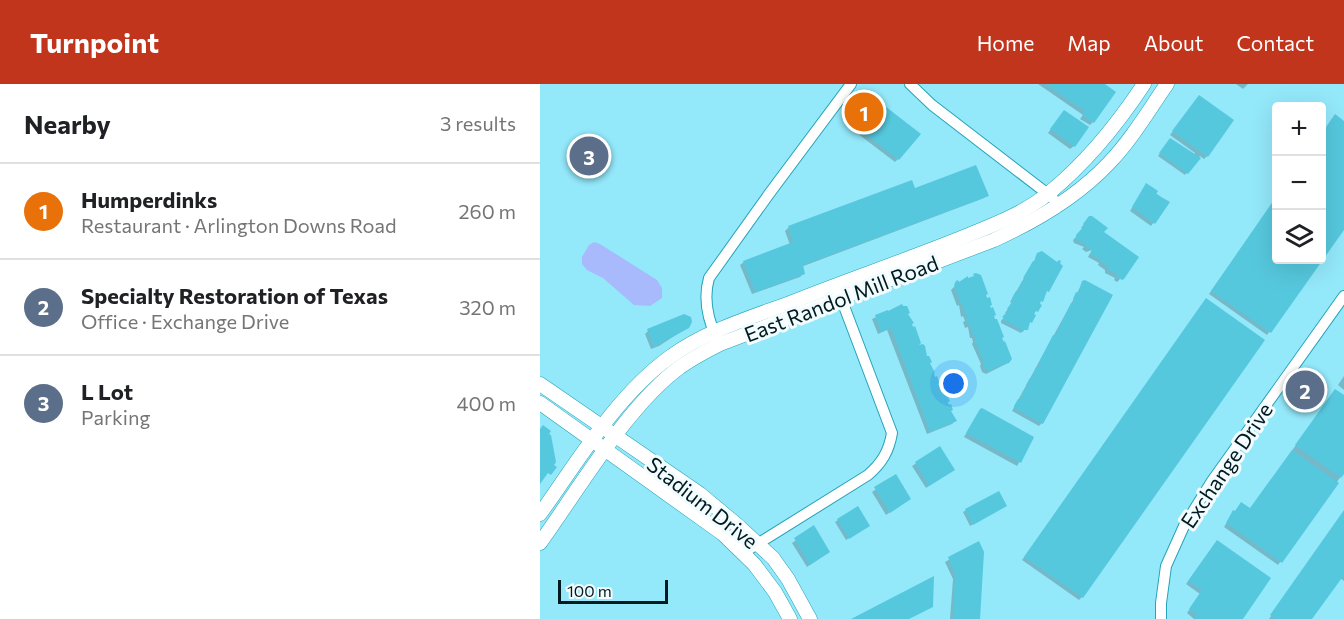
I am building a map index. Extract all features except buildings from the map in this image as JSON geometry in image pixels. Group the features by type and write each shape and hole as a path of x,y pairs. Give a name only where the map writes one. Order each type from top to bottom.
{"main road":[{"name":"East Randol Mill Road","path":"540,514 602,428 650,374 671,357 836,285 990,226 1027,208 1048,194 1103,141 1144,84"},
{"name":"East Randol Mill Road","path":"540,543 615,437 663,382 717,338 842,298 996,239 1033,221 1060,204 1110,162 1167,84"},
{"name":"Stadium Drive","path":"540,384 700,494 758,543 789,579 810,619"},
{"name":"Stadium Drive","path":"540,403 723,534 743,553 775,592 790,619"}],"street":[{"path":"717,338 707,308 705,291 709,278 851,84"},
{"path":"910,84 936,108 1060,204"},
{"path":"743,553 868,475 879,465 890,446 892,433 836,285"},
{"name":"Exchange Drive","path":"1161,619 1166,566 1184,526 1212,481 1344,296"}],"water":[{"path":"594,242 657,280 662,288 662,298 650,306 634,305 603,278 587,270 582,264 582,257 589,245"}],"place":[{"name":"Humperdinks","path":"864,112"},
{"name":"L Lot","path":"589,156"},
{"name":"Specialty Restoration of Texas","path":"1305,390"}]}
